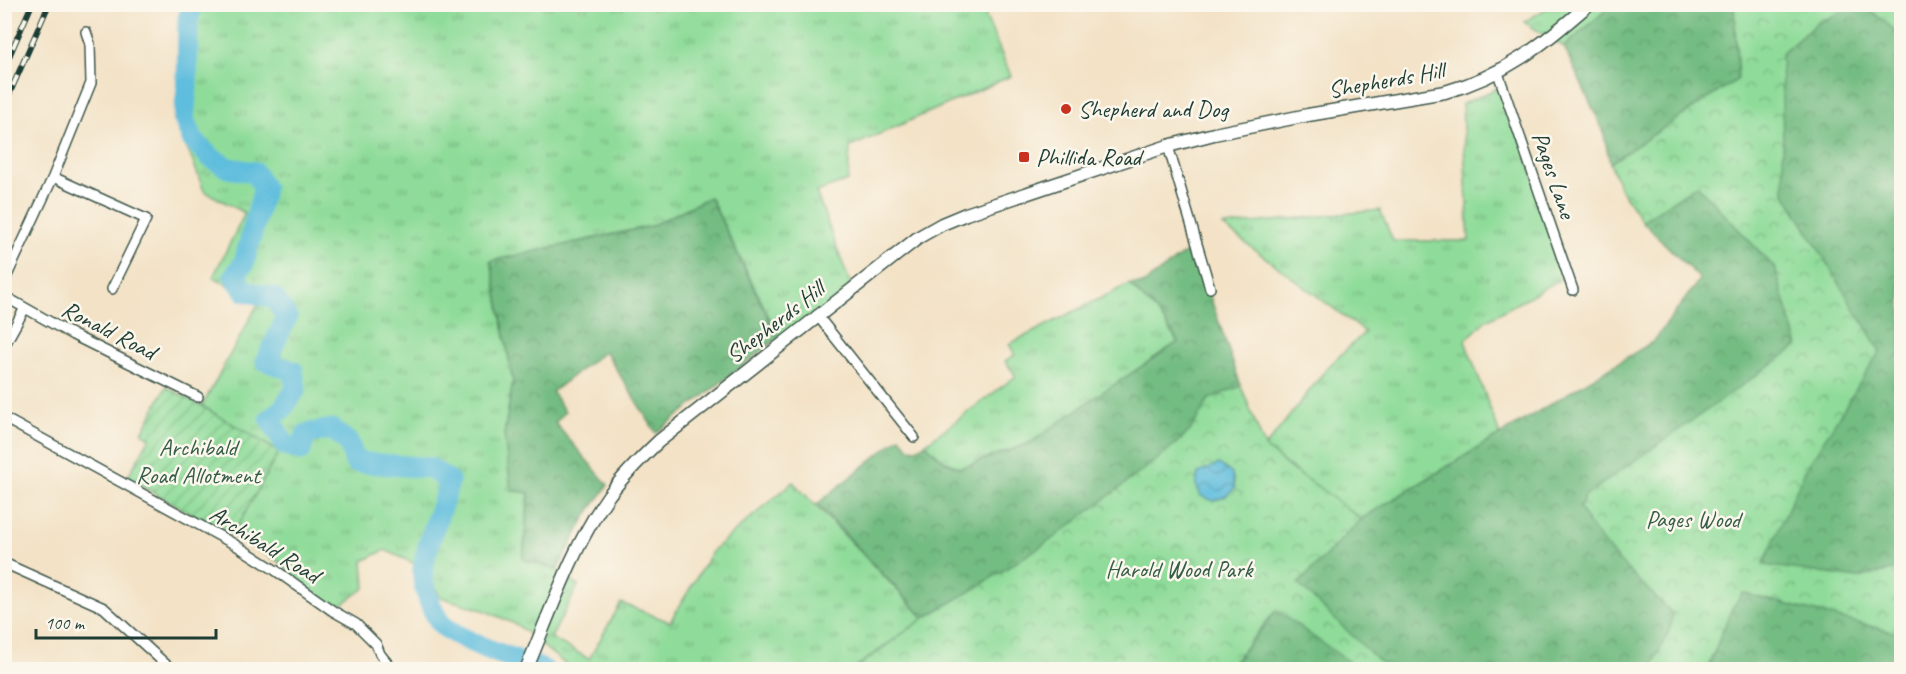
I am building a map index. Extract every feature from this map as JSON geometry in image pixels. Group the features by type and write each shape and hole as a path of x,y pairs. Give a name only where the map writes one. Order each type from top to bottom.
{"street":[{"name":"Shepherds Hill","path":"526,669 590,526 629,470 659,441 919,237 942,224 996,203 1168,146 1269,122 1445,92 1471,85 1498,73 1558,32 1589,4"},
{"path":"4,282 53,177 91,83 90,44 86,32"},
{"name":"Pages Lane","path":"1498,73 1573,290"},
{"path":"1168,146 1210,288"},
{"path":"53,177 146,219 112,290"},
{"name":"Ronald Road","path":"4,296 74,335 198,397"},
{"path":"4,346 25,308"},
{"path":"817,315 914,437"},
{"name":"Archibald Road","path":"4,418 234,544 275,570 333,611 356,624 376,644 380,654 393,669"},
{"path":"4,563 104,608 172,669"}],"green space":[{"path":"187,5 981,5 1011,76 850,147 848,181 816,192 852,288 782,343 710,197 651,226 491,261 513,381 504,435 529,492 523,559 557,570 578,586 551,638 589,659 621,603 670,622 713,550 793,482 924,618 853,669 571,669 517,625 486,611 440,597 429,575 411,562 385,550 363,561 365,588 334,610 309,592 278,561 232,536 279,452 202,406 259,302 213,277 245,213 204,191 174,120"},
{"path":"1552,5 1612,5 1564,47 1524,22"},
{"path":"1612,5 1734,5 1738,79 1610,163 1603,130 1564,47"},
{"name":"Pages Wood","path":"1734,5 1857,5 1817,23 1781,54 1784,192 1880,351 1804,472 1763,565 1858,578 1901,568 1901,634 1743,593 1732,608 1707,669 1651,669 1671,626 1673,614 1599,538 1580,508 1585,496 1798,346 1775,268 1697,185 1642,221 1620,188 1610,163 1738,79"},
{"path":"1857,5 1864,5 1901,35 1901,568 1858,578 1762,565 1804,472 1879,351 1784,192 1781,54 1817,23"},
{"path":"1864,5 1901,5 1901,35"},
{"path":"1502,86 1568,275 1485,321 1465,341 1500,435 1361,519 1265,447 1328,367 1365,332 1223,226 1380,210 1393,241 1469,241 1462,104"},
{"path":"1697,185 1775,268 1798,346 1585,496 1580,508 1673,614 1671,626 1651,669 1404,670 1381,664 1375,670 1228,670 1298,584 1361,519 1654,341 1700,279 1642,221"},
{"path":"710,197 778,338 656,433 605,351 552,392 565,412 555,423 608,485 586,516 557,570 523,559 529,493 511,490 504,435 513,381 491,261 651,226"},
{"path":"1193,247 1241,386 1209,399 1190,431 1163,455 1051,540 924,618 817,504 900,437 909,448 917,449 925,444 944,461 960,468 1030,443 1178,342 1160,315 1129,284 1143,284"},
{"path":"1129,284 1160,315 1178,342 1030,443 960,468 944,461 925,444 1016,376 1005,361 1015,355 1009,344"},
{"name":"Harold Wood Park","path":"1241,386 1265,447 1292,470 1361,519 1298,584 1381,663 1404,669 1359,669 1276,610 1228,669 853,670 924,618 1051,540 1163,455 1190,431 1209,399"},
{"name":"Archibald Road Allotment","path":"166,387 279,452 232,536 127,478 150,438 142,433"},
{"path":"1743,593 1901,634 1901,669 1707,670 1732,608"}],"water":[{"path":"1219,464 1232,474 1235,488 1226,496 1214,501 1201,496 1196,485 1198,473"}],"waterway":[{"path":"193,4 188,19 184,119 192,139 210,157 228,168 254,172 264,188 244,263 234,276 245,291 274,298 287,317 266,361 293,371 296,389 283,408 270,419 285,445 301,450 306,434 332,429 349,443 355,462 430,468 449,481 423,570 424,584 437,618 441,624 456,634 544,670"}],"railway":[{"path":"4,68 32,4"},
{"path":"4,106 49,4"}],"place":[{"name":"Shepherd and Dog","path":"1066,109"},
{"name":"Phillida Road","path":"1024,157"}]}
